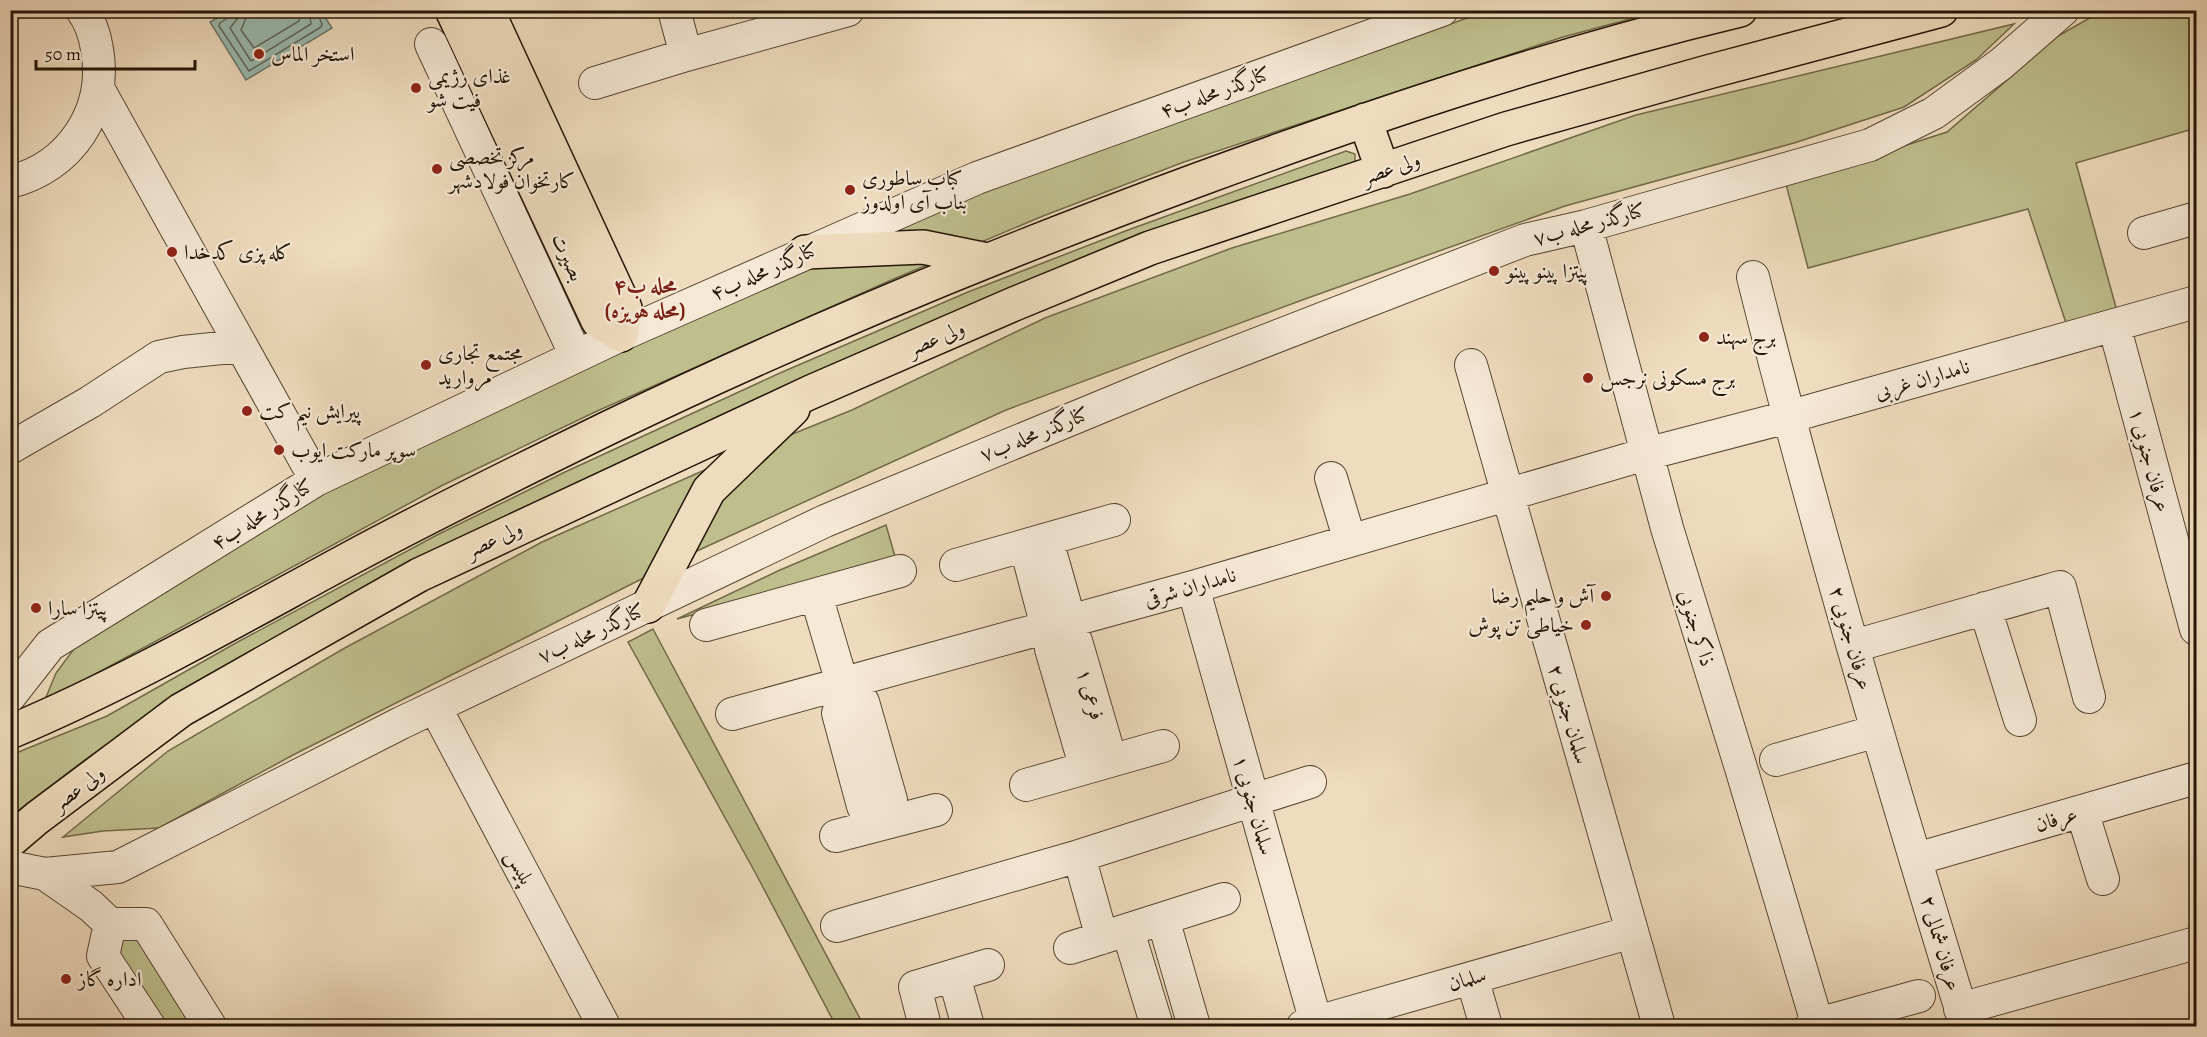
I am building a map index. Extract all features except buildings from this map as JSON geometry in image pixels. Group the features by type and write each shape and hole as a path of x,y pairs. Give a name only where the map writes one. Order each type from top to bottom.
{"main road":[{"name":"بصیرت","path":"452,10 598,321 621,335 625,308 487,10"},
{"path":"10,732 46,717 164,659 401,531 610,427 782,347 987,260 1124,207 1365,120 1482,82 1740,10"},
{"name":"ولی عصر","path":"10,841 37,818 181,710 419,575 811,392 1014,304 1150,248 1506,129 1941,10"},
{"path":"1365,120 1383,171"},
{"path":"805,252 923,247 987,260"},
{"path":"648,606 709,490 811,392"}],"street":[{"path":"674,10 686,54"},
{"path":"595,83 686,54 848,10"},
{"name":"کنارگذر محله ب۴","path":"10,696 50,645 316,480 621,335 977,178 1442,10"},
{"name":"کنارگذر محله ب۷","path":"10,867 45,874 118,867 435,706 825,521 1190,370 1525,240 1586,226 1869,145 1934,113 2001,64 2063,10"},
{"path":"10,182 30,177 62,156 86,126 99,90 100,64 96,39 86,12"},
{"path":"431,44 576,356"},
{"path":"99,90 316,480"},
{"path":"2144,233 2196,218"},
{"name":"ذاکر جنوبی","path":"1586,226 1667,528 1737,756 1815,1026"},
{"name":"عرفان جنوبی ۲","path":"1753,277 1788,417 1916,860"},
{"name":"نامداران غربی","path":"1646,454 1788,417 2196,302"},
{"name":"عرفان جنوبی ۱","path":"2114,325 2196,629"},
{"path":"10,448 90,402 159,357 183,352 242,346"},
{"name":"سلمان جنوبی ۲","path":"1471,365 1659,1026"},
{"name":"نامداران شرقی","path":"732,714 844,692 1056,625 1646,454"},
{"path":"1331,478 1350,540"},
{"path":"956,565 1036,546 1114,520"},
{"path":"1036,546 1050,550 1065,604 1056,625"},
{"path":"706,625 900,571"},
{"name":"سلمان جنوبی ۱","path":"1193,587 1253,800 1312,1025"},
{"path":"1854,646 2060,587 2089,697"},
{"path":"816,595 844,692 838,713 863,806 882,817"},
{"path":"1986,608 2020,720"},
{"name":"فرعی ۱","path":"1056,625 1051,649 1082,755 1096,760"},
{"name":"پلیس","path":"435,706 604,1026"},
{"path":"1776,760 1877,731"},
{"path":"1026,785 1096,760 1163,746"},
{"name":"عرفان","path":"1916,860 2196,778"},
{"path":"837,926 1078,856 1310,782"},
{"path":"836,836 882,817 936,810"},
{"path":"2082,811 2103,879"},
{"path":"1078,856 1156,1026"},
{"name":"عرفان شمالی ۲","path":"1916,860 1963,1018"},
{"path":"118,867 101,915 104,956 149,1026"},
{"path":"45,874 101,915 146,924 210,1026"},
{"path":"1070,948 1224,899"},
{"path":"1163,919 1194,1026"},
{"name":"سلمان","path":"1312,1025 1632,932"},
{"path":"1963,1018 2196,943"},
{"path":"925,1026 915,987 988,965"},
{"path":"954,975 968,1026"},
{"path":"1472,978 1486,1026"},
{"path":"1815,1026 1919,996"}],"green space":[{"path":"1486,11 1660,11 1563,37 1184,162 1043,216 896,278 595,412 443,485 44,702 56,673 85,634 267,522 481,413 940,204 1242,93 1379,50"},
{"path":"2114,11 2196,11 2196,128 2076,163 2117,311 2066,323 2028,209 1808,268 1786,184 1947,132 2058,36 2093,16"},
{"path":"2014,24 1976,60 1904,107 1794,143 1565,206 1006,410 699,550 293,755 159,828 103,831 63,837 168,751 343,649 542,542 716,465 852,410 1045,318 1232,248 1410,194 1636,115"},
{"path":"1346,151 1355,154 1355,166 1213,215 154,711 11,816 11,755 107,716 234,644 437,535 565,472 780,373 968,292 1128,230"},
{"path":"886,525 896,560 677,619 780,570"},
{"path":"653,629 864,1026 836,1026 756,874 628,642"},
{"path":"142,929 204,1026 157,1026 116,964 118,931"}],"water":[{"name":"استخر الماس","path":"229,11 321,11 332,28 246,80 210,22"}],"place":[{"name":"استخر الماس","path":"259,54"},
{"name":"غذای رژیمی فیت شو","path":"416,88"},
{"name":"مرکز تخصصی کارتخوان فولادشهر","path":"437,169"},
{"name":"کباب ساطوری بناب آی اولدوز","path":"850,190"},
{"name":"کله پزی کدخدا","path":"172,252"},
{"name":"پیتزا پینو پینو","path":"1494,271"},
{"name":"برج سهند","path":"1704,337"},
{"name":"مجتمع تجاری مروارید","path":"426,365"},
{"name":"برج مسکونی نرجس","path":"1588,378"},
{"name":"پیرایش نیم کت","path":"247,411"},
{"name":"سوپر مارکت ایوب","path":"279,450"},
{"name":"آش و حلیم رضا","path":"1606,596"},
{"name":"پیتزا سارا","path":"36,608"},
{"name":"خیاطی تن پوش","path":"1586,625"},
{"name":"اداره گاز","path":"66,979"}],"district":[{"name":"محله ب۴ (محله هویزه)","path":"645,298"}]}
